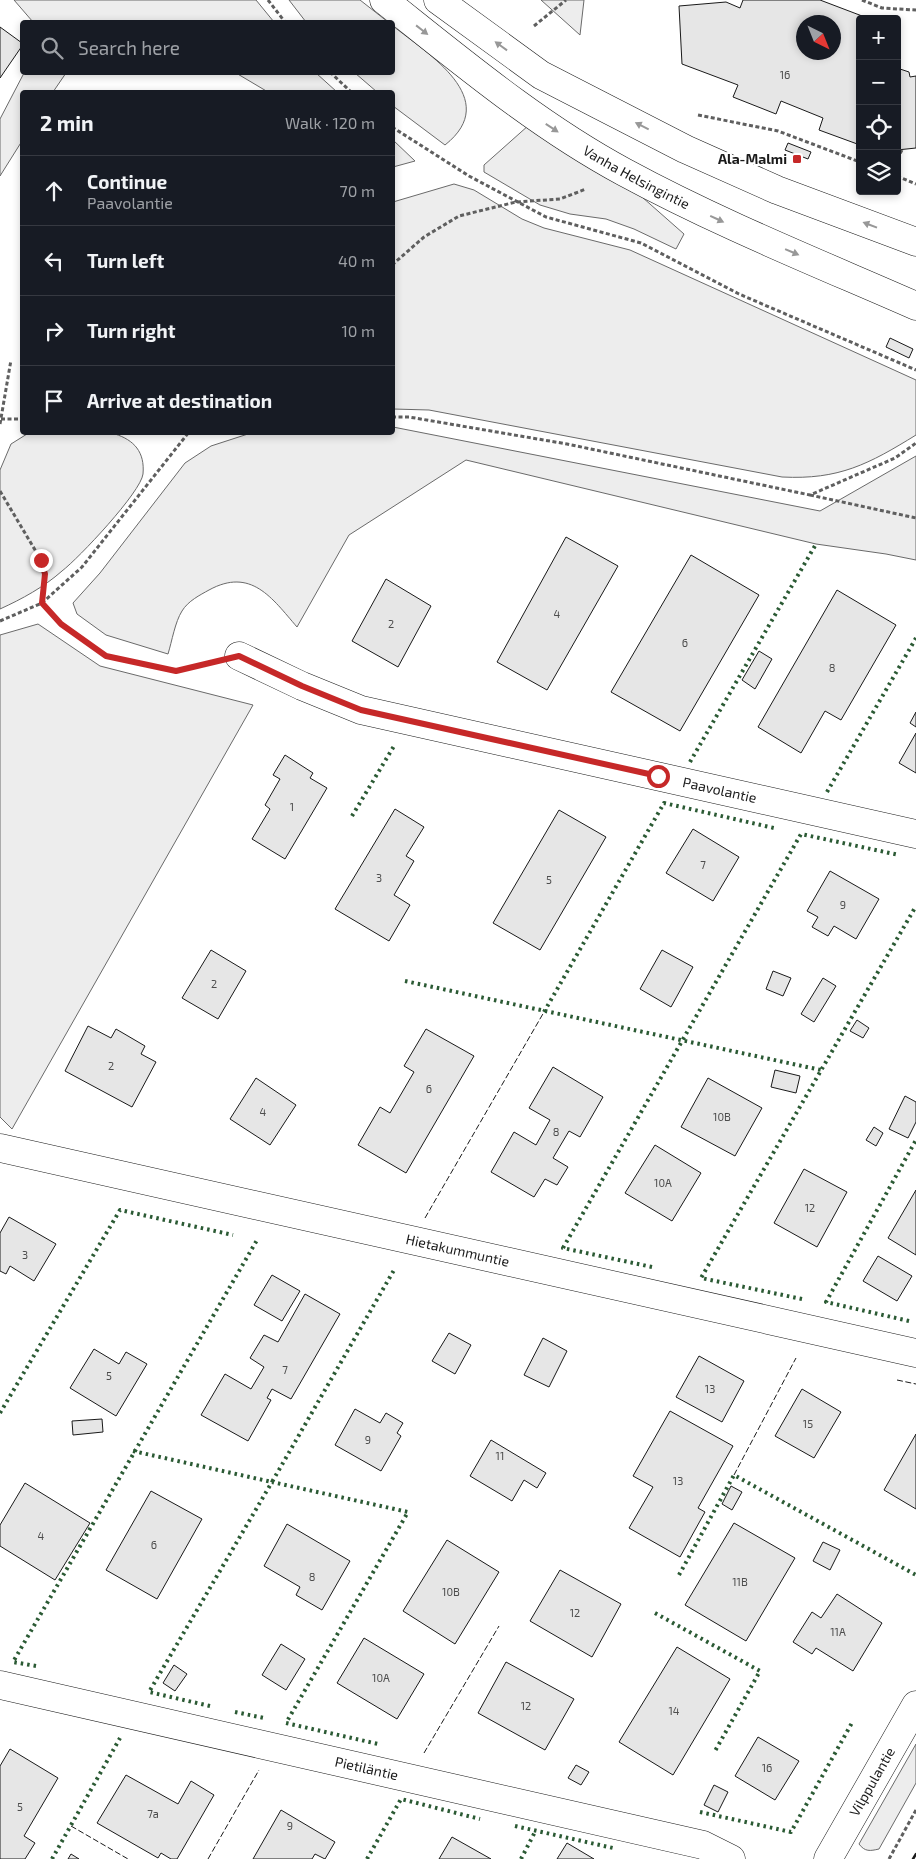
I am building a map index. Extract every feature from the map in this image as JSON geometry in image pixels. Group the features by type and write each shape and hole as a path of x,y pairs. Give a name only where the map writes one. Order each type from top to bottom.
{"street":[{"name":"Vanha Helsingintie","path":"384,0 513,102 622,172 747,233 916,306"},
{"path":"438,0 541,75 685,149 777,190 916,242"},
{"name":"Paavolantie","path":"239,656 302,686 361,710 916,834"},
{"name":"Hietakummuntie","path":"0,1148 916,1352"},
{"name":"Pietiläntie","path":"0,1685 703,1845 731,1859"},
{"name":"Vilppulantie","path":"828,1859 916,1705"}],"path":[{"path":"268,0 283,20"},
{"path":"531,28 566,0"},
{"path":"862,0 882,8 916,10"},
{"path":"333,75 349,90"},
{"path":"695,114 778,131 856,160"},
{"path":"395,129 516,202 546,217 641,243 739,294 916,370"},
{"path":"901,178 916,184"},
{"path":"395,262 424,237 459,216 516,202"},
{"path":"0,424 11,360"},
{"path":"395,417 409,417 566,444 916,518"},
{"path":"1,419 20,419"},
{"path":"0,621 42,603 82,567 187,435"},
{"path":"810,495 894,458 916,443"},
{"path":"0,491 41,560 45,574 42,603 61,624 106,656 176,671 239,656"},
{"path":"889,1859 916,1810"}],"shaded area":[{"path":"14,0 256,0 272,20 31,20"},
{"path":"289,0 360,0 385,20 304,20"},
{"path":"541,0 584,0 580,35"},
{"path":"395,28 424,50 454,79 463,95 466,111 461,128 445,145 395,108 395,90 375,90 357,75 395,75"},
{"path":"23,75 65,75 54,90 20,90 20,144 0,176 0,119"},
{"path":"239,75 318,75 335,90 265,90"},
{"path":"529,125 625,182 684,234 676,249 634,229 606,219 570,214 540,205 484,172 484,165"},
{"path":"395,142 415,161 395,166"},
{"path":"454,184 474,190 522,219 544,228 630,250 916,380 916,435 868,462 853,468 820,476 782,477 429,410 395,409 395,201"},
{"path":"395,427 820,511 916,456 916,560 816,544 466,460 349,535 297,627 269,596 249,584 237,582 224,584 209,590 187,604 177,621 168,654 106,635 77,614 73,603 100,573 185,463 211,446 245,435 395,435"},
{"path":"25,435 117,435 133,443 137,448 142,459 143,474 140,483 121,509 70,564 55,577 25,597 0,609 0,470 11,444"},
{"path":"38,624 100,666 253,705 12,1129 0,1117 0,635"},
{"path":"916,1744 916,1783 879,1849 866,1850 859,1844"}],"building":[{"path":"743,0 820,0 859,15 856,15 856,144 819,130 823,118 781,101 776,114 733,97 738,85 682,64 679,6 726,2 740,8"},
{"path":"0,27 20,42 20,49 0,78"},
{"path":"901,69 909,72 910,77 916,76 916,148 901,150"},
{"path":"788,143 811,152 808,159 785,150"},
{"path":"890,338 913,349 909,358 886,347"},
{"path":"566,537 618,566 547,690 497,662"},
{"path":"691,555 759,595 680,731 611,692"},
{"path":"386,579 431,606 398,667 352,641"},
{"path":"837,590 896,625 841,720 825,711 801,753 758,727"},
{"path":"759,651 772,659 755,689 742,680"},
{"path":"916,712 916,727 910,723"},
{"path":"916,733 916,773 899,763"},
{"path":"285,755 313,773 310,778 327,788 285,859 252,839 270,809 265,805 280,779 273,775"},
{"path":"395,809 424,827 406,856 414,861 394,895 410,905 389,941 335,909"},
{"path":"559,810 606,837 540,950 493,923"},
{"path":"693,829 739,857 713,901 666,873"},
{"path":"830,871 879,899 856,939 834,926 828,936 812,927 818,917 807,911"},
{"path":"211,950 246,971 218,1019 182,998"},
{"path":"662,950 693,967 671,1007 640,989"},
{"path":"773,971 791,978 783,996 766,989"},
{"path":"823,978 836,986 814,1022 801,1014"},
{"path":"857,1020 869,1028 863,1038 850,1031"},
{"path":"88,1026 111,1038 116,1029 145,1046 141,1054 156,1062 132,1107 65,1071"},
{"path":"426,1029 474,1056 406,1173 358,1145 380,1107 390,1113 414,1072 404,1066"},
{"path":"553,1067 603,1097 580,1137 569,1131 553,1158 568,1167 557,1185 545,1179 534,1197 491,1172 514,1132 536,1145 550,1120 529,1108"},
{"path":"775,1070 800,1076 796,1093 771,1087"},
{"path":"256,1078 296,1105 270,1145 230,1119"},
{"path":"708,1078 762,1108 735,1156 681,1127"},
{"path":"905,1096 916,1102 916,1122 908,1138 889,1129"},
{"path":"874,1127 883,1133 876,1146 866,1140"},
{"path":"655,1145 701,1173 672,1221 625,1193"},
{"path":"804,1169 847,1192 817,1247 774,1223"},
{"path":"916,1190 916,1255 888,1238"},
{"path":"9,1217 56,1244 34,1281 10,1266 6,1274 0,1271 0,1233"},
{"path":"878,1256 912,1276 897,1301 863,1281"},
{"path":"272,1275 300,1291 282,1321 254,1305"},
{"path":"305,1294 340,1314 291,1399 272,1389 267,1398 271,1400 248,1441 201,1415 225,1374 251,1389 264,1367 250,1358 264,1335 278,1342"},
{"path":"449,1333 471,1345 455,1374 432,1361"},
{"path":"543,1338 567,1351 549,1387 524,1375"},
{"path":"94,1349 119,1364 126,1352 147,1364 116,1416 70,1388"},
{"path":"699,1356 744,1381 722,1422 676,1397"},
{"path":"802,1389 841,1412 814,1458 775,1436"},
{"path":"355,1409 380,1423 386,1413 403,1423 397,1433 401,1436 381,1471 335,1445"},
{"path":"670,1411 733,1446 698,1508 705,1512 680,1557 629,1528 653,1487 633,1476"},
{"path":"102,1419 103,1432 73,1435 72,1421"},
{"path":"916,1434 916,1509 884,1490"},
{"path":"491,1440 546,1473 537,1488 524,1480 512,1501 470,1476"},
{"path":"25,1483 90,1523 55,1580 0,1546 0,1525"},
{"path":"731,1486 742,1492 732,1510 722,1504"},
{"path":"151,1491 202,1519 157,1599 106,1570"},
{"path":"734,1523 795,1558 746,1641 685,1605"},
{"path":"287,1524 350,1561 322,1610 296,1595 300,1587 264,1566"},
{"path":"447,1540 499,1572 455,1644 403,1611"},
{"path":"823,1542 840,1550 830,1570 813,1561"},
{"path":"560,1570 621,1604 592,1657 530,1621"},
{"path":"837,1594 882,1623 853,1671 816,1648 812,1654 793,1642 812,1612 821,1618"},
{"path":"364,1638 424,1674 397,1719 337,1683"},
{"path":"281,1644 305,1659 286,1690 262,1675"},
{"path":"677,1647 730,1679 673,1775 619,1742"},
{"path":"506,1662 574,1699 545,1750 478,1713"},
{"path":"174,1665 187,1674 175,1691 163,1683"},
{"path":"758,1737 799,1761 775,1800 735,1776"},
{"path":"10,1749 58,1778 24,1836 35,1843 25,1859 0,1859 0,1766"},
{"path":"576,1765 589,1772 581,1785 568,1778"},
{"path":"126,1775 178,1804 191,1781 214,1795 177,1859 171,1859 161,1853 158,1858 97,1823"},
{"path":"714,1785 728,1792 718,1812 704,1805"},
{"path":"281,1810 335,1842 325,1859 315,1854 312,1859 253,1859"},
{"path":"452,1837 491,1859 439,1859"},
{"path":"567,1843 594,1859 557,1859"},
{"path":"71,1854 79,1859 68,1859"}],"hedge":[{"path":"690,762 816,544"},
{"path":"827,792 916,638"},
{"path":"352,816 394,746"},
{"path":"544,1012 664,803 774,828"},
{"path":"652,1267 563,1248 801,834 899,855"},
{"path":"802,1299 701,1278 916,906"},
{"path":"405,981 821,1070"},
{"path":"909,1321 826,1302 916,1140"},
{"path":"0,1413 120,1210 233,1235"},
{"path":"36,1666 13,1662 257,1240"},
{"path":"133,1451 272,1482 394,1270"},
{"path":"679,1575 734,1475 916,1575"},
{"path":"210,1706 149,1692 272,1482 408,1512 286,1723 378,1744"},
{"path":"655,1613 760,1671 715,1751"},
{"path":"235,1712 264,1718"},
{"path":"700,1812 791,1832 853,1721"},
{"path":"52,1859 120,1738"},
{"path":"367,1859 401,1799 480,1819"},
{"path":"515,1826 613,1848"},
{"path":"521,1859 536,1830"}],"fence":[{"path":"425,1218 544,1012"},
{"path":"734,1475 796,1358"},
{"path":"897,1380 916,1384"},
{"path":"424,1753 499,1626"},
{"path":"208,1859 259,1770"},
{"path":"71,1826 128,1859"}],"wall":[{"path":"913,1859 916,1854"}],"place":[{"name":"Ala-Malmi","path":"797,159"}],"route":[{"path":"41,560 45,574 42,603 61,624 106,656 176,671 239,656 302,686 361,710 658,776"}]}
